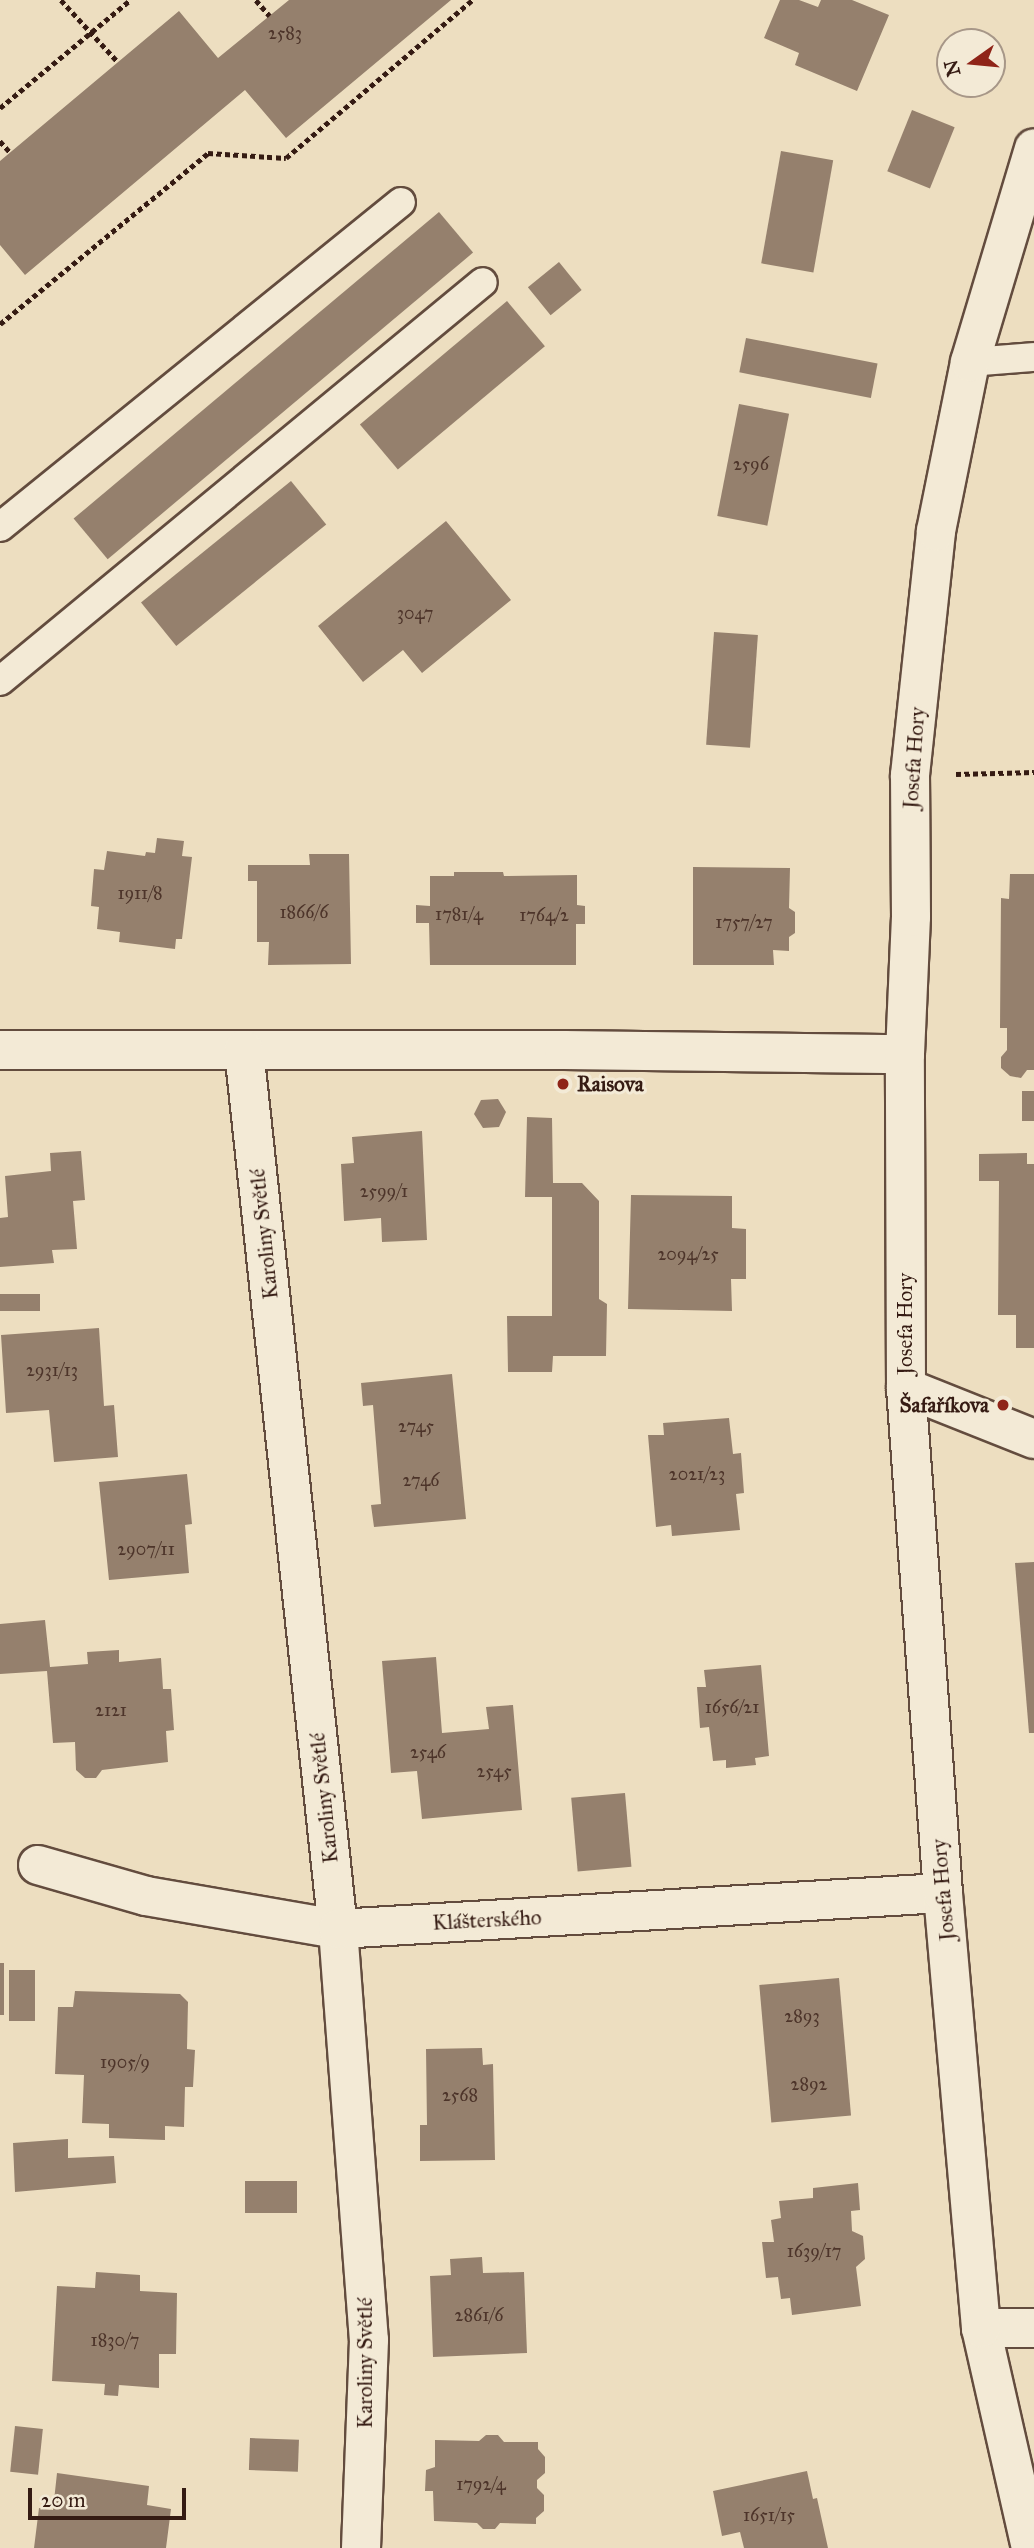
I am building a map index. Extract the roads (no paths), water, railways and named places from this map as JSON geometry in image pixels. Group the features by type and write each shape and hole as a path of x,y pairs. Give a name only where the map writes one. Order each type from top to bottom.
{"street":[{"name":"Josefa Hory","path":"1031,2548 981,2328 943,1893 905,1388 905,1054 911,917 910,775 936,531 970,362 1034,148"},
{"path":"0,1050 905,1054"},
{"name":"Karoliny Světlé","path":"244,1050 338,1929 369,2340 361,2548"},
{"path":"905,1388 1034,1440"},
{"name":"Klášterského","path":"38,1865 146,1896 338,1929 943,1893"},
{"path":"981,2328 1034,2328"}],"lane":[{"path":"0,527 401,202"},
{"path":"0,681 483,282"},
{"path":"970,362 1034,357"}],"place":[{"name":"Raisova","path":"563,1084"},
{"name":"Šafaříkova","path":"1003,1405"}]}
